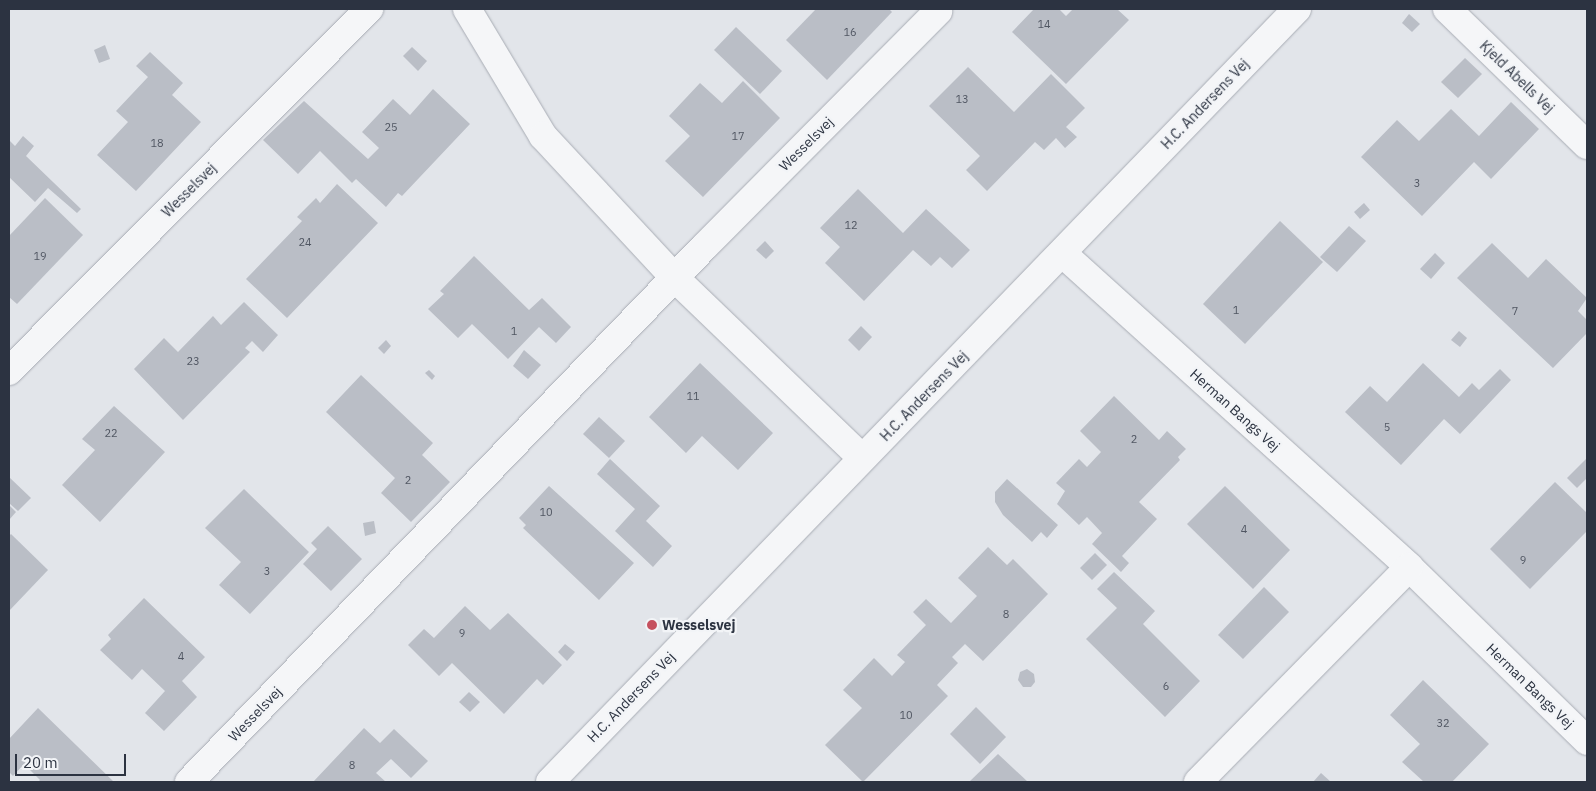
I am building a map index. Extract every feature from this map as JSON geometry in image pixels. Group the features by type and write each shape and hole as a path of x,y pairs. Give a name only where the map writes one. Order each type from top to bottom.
{"street":[{"name":"Wesselsvej","path":"9,371 368,9"},
{"path":"467,9 543,136 676,279 862,458"},
{"name":"H.C. Andersens Vej","path":"550,782 1297,9"},
{"name":"Kjeld Abells Vej","path":"1447,9 1587,145"},
{"name":"Wesselsvej","path":"189,782 938,11"},
{"name":"Herman Bangs Vej","path":"1062,253 1409,567 1587,741"},
{"path":"1198,782 1409,567"}],"building":[{"path":"816,9 889,9 892,12 827,80 786,40"},
{"path":"1034,9 1059,9 1066,16 1073,9 1117,9 1129,20 1066,84 1012,32"},
{"path":"1409,14 1420,24 1412,32 1402,23"},
{"path":"736,27 782,71 760,94 714,50"},
{"path":"105,45 110,59 99,63 94,50"},
{"path":"412,47 427,61 418,71 403,56"},
{"path":"150,52 183,83 172,95 201,122 136,191 97,155 128,122 116,111 148,77 136,66"},
{"path":"1465,58 1482,74 1458,98 1441,82"},
{"path":"968,67 1014,112 1051,74 1085,108 1066,127 1077,137 1065,148 1056,138 1044,150 1035,142 987,191 966,170 980,156 929,106"},
{"path":"743,81 780,118 703,197 665,161 690,136 669,116 700,83 722,103"},
{"path":"433,89 470,124 402,196 398,193 386,207 356,179 352,183 320,151 298,174 263,140 304,101 368,159 379,148 362,132 393,99 410,115"},
{"path":"1511,102 1539,129 1491,179 1474,162 1422,216 1361,157 1397,120 1419,141 1451,109 1479,136"},
{"path":"23,136 34,146 26,156 81,209 77,213 48,188 35,202 9,177 9,140 15,146"},
{"path":"337,184 378,223 287,318 246,279 302,221 297,217 316,198 320,203"},
{"path":"858,189 903,233 926,209 970,250 952,268 940,257 931,266 913,250 864,301 825,263 840,247 820,228"},
{"path":"45,198 83,235 17,304 9,297 9,236"},
{"path":"1364,203 1370,210 1360,219 1354,212"},
{"path":"1280,221 1323,262 1245,344 1203,304"},
{"path":"1349,226 1366,241 1337,272 1320,257"},
{"path":"765,241 774,251 766,259 756,250"},
{"path":"1492,243 1528,278 1546,259 1587,298 1578,311 1587,320 1587,333 1553,368 1457,278"},
{"path":"1435,253 1445,263 1431,279 1420,269"},
{"path":"474,256 529,310 542,298 571,327 556,343 539,327 508,359 472,324 458,338 428,309 444,294 440,291"},
{"path":"244,302 278,335 263,352 252,341 245,348 250,352 183,420 134,369 164,338 178,352 213,316 221,325"},
{"path":"861,326 872,337 859,351 848,340"},
{"path":"1459,331 1467,338 1460,347 1451,340"},
{"path":"386,340 391,346 384,354 378,348"},
{"path":"524,350 541,365 528,379 513,366"},
{"path":"700,363 773,433 738,470 702,436 686,453 649,417"},
{"path":"1423,363 1459,397 1472,383 1479,390 1500,369 1511,380 1460,434 1444,419 1401,465 1345,412 1370,386 1387,402"},
{"path":"429,370 435,376 432,380 425,373"},
{"path":"361,375 433,443 422,455 450,482 411,522 381,493 395,478 326,412"},
{"path":"1114,396 1159,440 1167,431 1186,449 1178,457 1180,460 1139,502 1157,519 1122,556 1129,563 1121,572 1092,544 1102,533 1087,517 1079,525 1057,504 1065,491 1056,483 1079,459 1087,467 1101,452 1080,431"},
{"path":"114,406 165,452 100,522 62,485 95,450 82,439"},
{"path":"599,417 625,441 609,458 583,434"},
{"path":"1587,458 1587,478 1577,488 1567,478"},
{"path":"610,459 660,506 646,521 672,546 653,567 615,531 635,509 597,474"},
{"path":"9,477 31,498 18,511 9,503"},
{"path":"1007,479 1058,525 1047,538 1041,532 1032,542 1003,515 995,502 995,492"},
{"path":"1555,482 1587,513 1587,531 1530,589 1490,549"},
{"path":"549,486 634,563 599,600 523,528 526,525 519,518"},
{"path":"1225,486 1290,550 1253,589 1187,524"},
{"path":"244,489 309,552 250,614 219,585 241,562 205,528"},
{"path":"9,505 16,512 9,520"},
{"path":"374,521 376,533 365,536 363,523"},
{"path":"328,526 362,559 331,591 303,564 317,549 311,543"},
{"path":"11,534 48,570 9,611 9,536"},
{"path":"988,547 1007,565 1013,559 1048,594 983,661 965,644 952,657 958,663 937,685 948,696 863,782 825,745 862,708 843,690 874,658 892,676 905,662 897,655 926,625 913,612 926,599 951,623 977,596 958,578"},
{"path":"1095,553 1107,565 1092,580 1080,568"},
{"path":"1114,572 1155,611 1143,624 1200,681 1165,717 1086,639 1117,608 1097,589"},
{"path":"1264,587 1289,612 1243,659 1218,635"},
{"path":"144,598 205,657 182,681 197,697 164,731 145,713 165,691 142,669 132,680 100,650 111,639 108,635"},
{"path":"465,606 490,630 508,613 562,665 543,685 537,679 504,714 452,663 439,676 408,645 424,629 434,638"},
{"path":"565,644 575,652 567,661 558,652"},
{"path":"1027,669 1034,674 1035,682 1031,687 1023,687 1018,680 1020,672"},
{"path":"1423,680 1489,744 1452,782 1424,782 1402,762 1420,744 1390,715"},
{"path":"469,692 480,702 470,712 459,702"},
{"path":"976,707 1006,737 980,764 950,734"},
{"path":"38,708 114,782 38,782 40,780 24,764 13,776 9,772 9,739"},
{"path":"364,728 380,743 394,729 428,761 411,778 391,759 376,773 386,782 313,782"},
{"path":"998,754 1028,782 969,782"},
{"path":"1321,773 1331,782 1313,782"}],"place":[{"name":"Wesselsvej","path":"652,625"}]}
